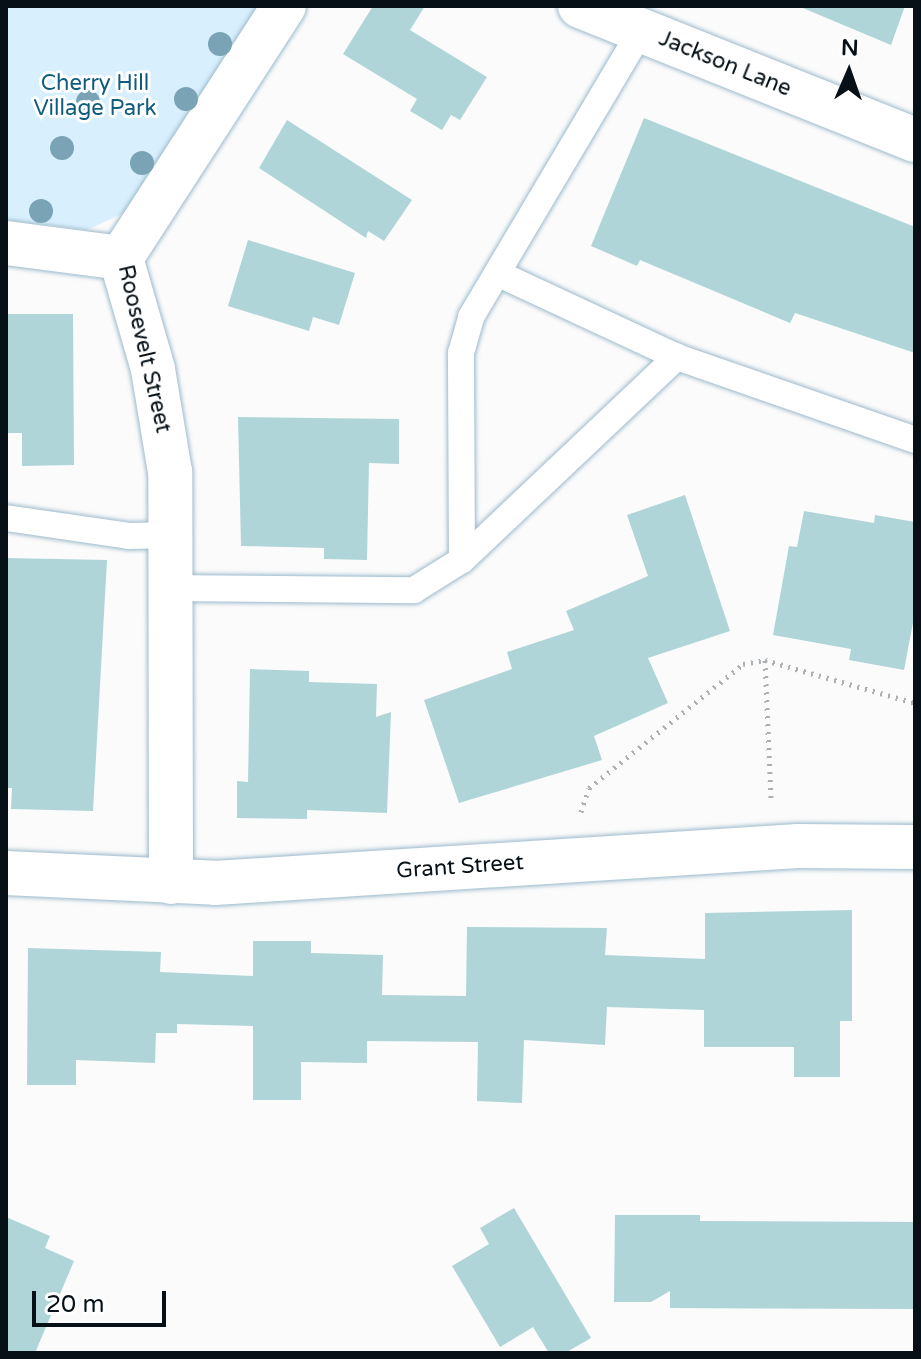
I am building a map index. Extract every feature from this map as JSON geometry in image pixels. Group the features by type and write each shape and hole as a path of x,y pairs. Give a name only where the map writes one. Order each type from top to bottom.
{"street":[{"name":"Roosevelt Street","path":"171,882 170,472 153,369 121,258 284,6"},
{"name":"Jackson Lane","path":"580,6 915,140"},
{"path":"6,243 121,258"},
{"name":"Grant Street","path":"6,873 171,882 798,846 915,847"}],"lane":[{"path":"462,560 461,353 471,317 641,31"},
{"path":"499,274 677,357 915,440"},
{"path":"169,588 414,590 462,560 677,357"},
{"path":"6,518 129,536 170,535"}],"path":[{"path":"581,812 589,788 743,664 765,660 915,703"},
{"path":"765,660 771,799"}],"green space":[{"name":"Cherry Hill Village Park","path":"6,6 260,6 124,213 87,230 6,220"}],"building":[{"path":"373,6 425,6 410,30 487,77 460,120 451,115 442,130 410,111 417,99 343,54"},
{"path":"798,6 905,6 891,45"},
{"path":"644,118 915,227 915,353 795,313 790,323 640,260 637,266 591,246"},
{"path":"287,120 412,200 384,241 368,231 366,238 259,168"},
{"path":"248,240 355,273 339,325 313,317 309,331 228,306"},
{"path":"7,314 73,314 74,465 22,466 22,433 7,433"},
{"path":"238,417 399,419 399,464 369,463 367,560 324,559 324,548 241,546"},
{"path":"685,495 730,631 648,658 668,703 594,736 602,760 459,803 424,700 512,669 507,652 574,630 566,611 648,576 627,515"},
{"path":"804,511 874,523 875,515 915,522 915,612 904,670 849,660 851,649 773,635 789,546 797,547"},
{"path":"6,558 107,560 93,811 11,809 12,788 6,788"},
{"path":"250,669 309,671 309,682 377,684 376,717 391,712 387,813 307,810 307,819 237,818 237,781 248,782"},
{"path":"852,910 852,1021 840,1021 840,1077 794,1077 794,1047 704,1047 704,1010 607,1007 605,1045 524,1040 522,1103 477,1101 478,1042 367,1041 367,1063 301,1062 301,1100 253,1100 253,1026 177,1024 177,1033 156,1033 155,1063 76,1060 76,1085 27,1085 28,948 161,952 160,972 253,976 253,941 311,941 311,953 383,955 382,995 466,996 467,927 607,928 605,955 705,959 705,913"},
{"path":"514,1208 591,1338 565,1353 549,1353 533,1327 500,1347 452,1266 489,1244 480,1228"},
{"path":"615,1215 700,1215 700,1221 915,1222 915,1309 670,1308 670,1291 651,1302 614,1302"},
{"path":"6,1217 50,1236 45,1248 74,1261 35,1353 6,1353"}]}
